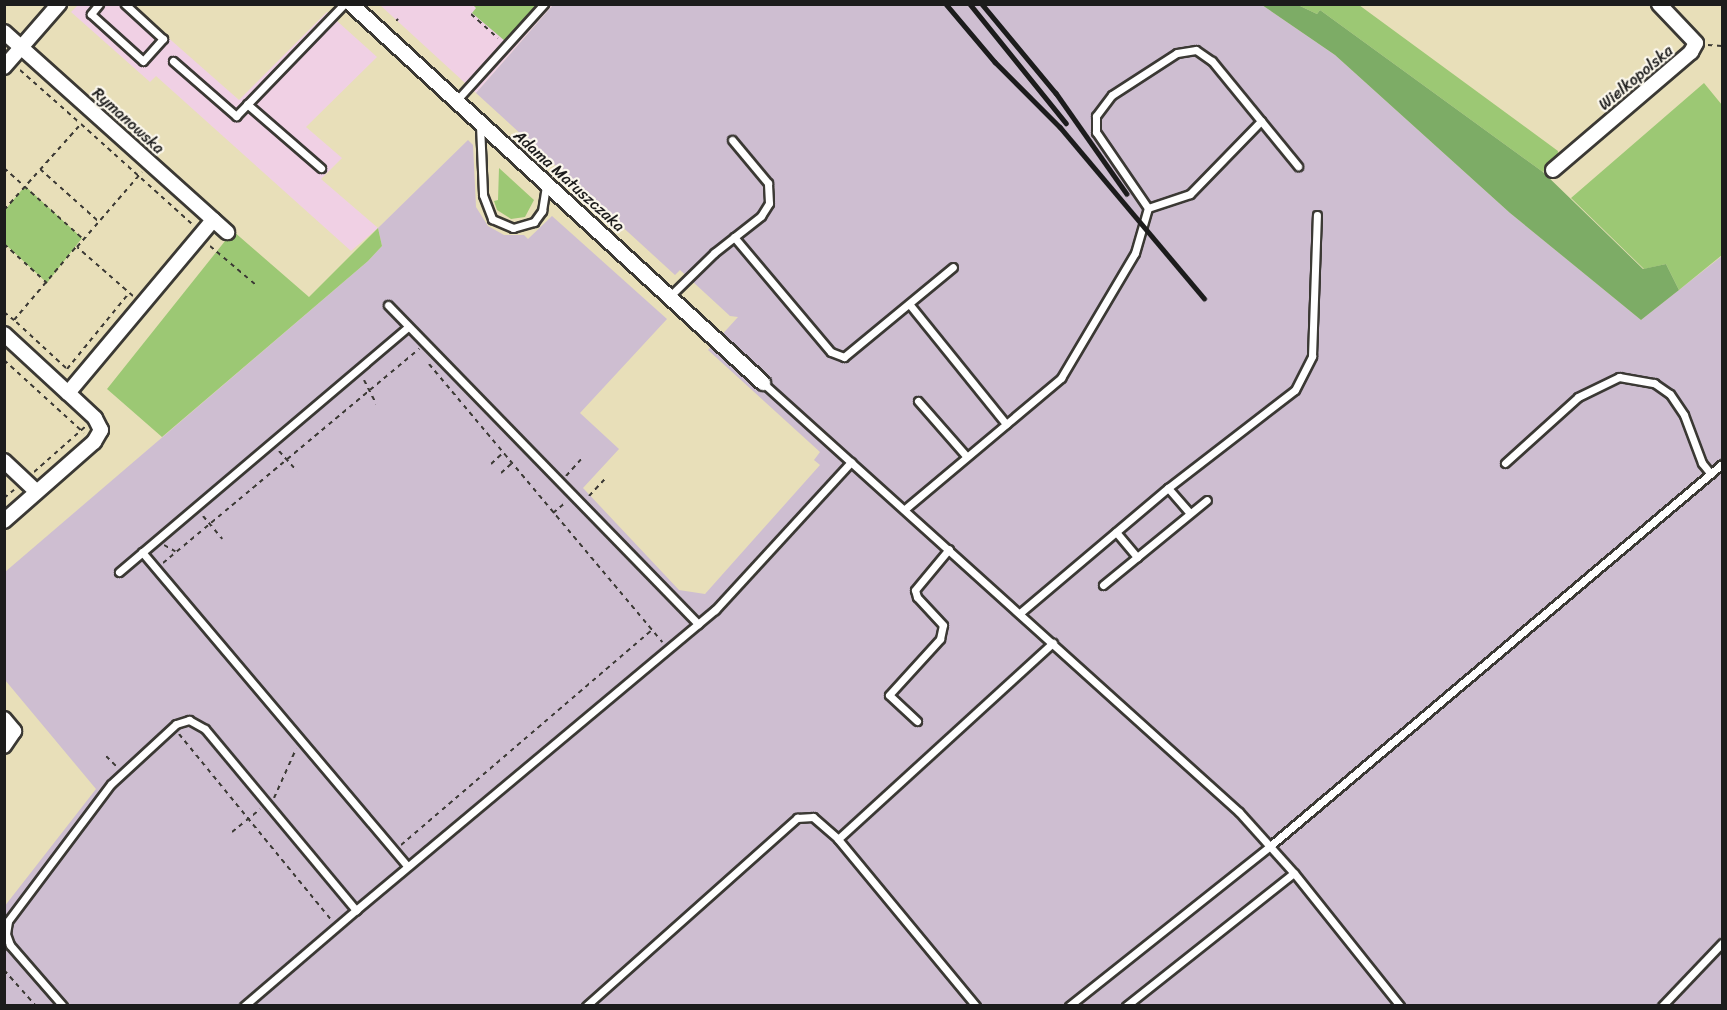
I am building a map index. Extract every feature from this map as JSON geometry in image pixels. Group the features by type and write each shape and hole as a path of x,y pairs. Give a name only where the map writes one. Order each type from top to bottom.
{"street":[{"path":"10,66 21,47 58,4"},
{"name":"Wielkopolska","path":"1553,170 1687,56 1696,43 1659,4"},
{"name":"Adama Matuszczaka","path":"352,5 763,383"},
{"name":"Rymanowska","path":"4,32 227,232"},
{"path":"68,393 213,220"},
{"path":"4,334 95,418 101,430 94,442 4,521"},
{"path":"4,461 37,492"},
{"path":"4,718 14,731 4,746"}],"lane":[{"path":"99,4 91,14 143,61 163,39 125,4"},
{"path":"174,61 236,116 344,4"},
{"path":"456,101 544,4"},
{"path":"1148,208 1096,132 1096,116 1112,95 1177,52 1196,50 1212,61 1299,166"},
{"path":"247,104 321,168"},
{"path":"1148,208 1190,194 1261,121"},
{"path":"479,123 483,195 492,219 513,228 534,222 545,202 546,183"},
{"path":"670,296 766,210 770,190 763,176 732,140"},
{"path":"905,509 1068,370 1135,253 1148,208"},
{"path":"1020,613 1168,488 1302,382 1312,356 1317,215"},
{"path":"734,237 837,356 850,355 953,267"},
{"path":"388,305 699,624"},
{"path":"910,305 1006,424"},
{"path":"119,572 408,327"},
{"path":"1505,463 1578,398 1619,377 1654,382 1670,394 1684,415 1702,463 1711,474"},
{"path":"763,383 1239,812 1294,873 1400,1005"},
{"path":"918,401 967,457"},
{"path":"244,1005 726,600 851,462"},
{"path":"1070,1005 1270,846 1722,464"},
{"path":"1168,488 1190,513"},
{"path":"1103,585 1207,500"},
{"path":"1116,532 1137,557"},
{"path":"916,721 889,695 942,633 940,619 917,597 915,590 949,549"},
{"path":"142,552 407,866"},
{"path":"838,839 1053,643"},
{"path":"63,1005 5,939 11,914 89,811 132,761 176,724 189,720 201,725 356,910"},
{"path":"586,1005 797,818 813,817 838,839 976,1005"},
{"path":"1126,1005 1294,873"},
{"path":"1662,1005 1722,943"}],"path":[{"path":"471,14 501,42"},
{"path":"10,66 81,124 138,176"},
{"path":"4,210 81,124"},
{"path":"14,320 82,238 149,163"},
{"path":"4,168 82,238"},
{"path":"40,169 98,221"},
{"path":"4,244 47,283"},
{"path":"76,247 142,304"},
{"path":"66,368 129,293"},
{"path":"4,312 79,380"},
{"path":"157,569 418,351 424,343"},
{"path":"412,344 663,643 670,636"},
{"path":"4,360 94,442"},
{"path":"357,370 371,390 376,404"},
{"path":"25,480 95,418"},
{"path":"271,442 297,471"},
{"path":"491,464 503,453"},
{"path":"566,476 582,458"},
{"path":"501,473 512,463"},
{"path":"195,506 222,539"},
{"path":"162,544 176,552"},
{"path":"394,851 652,630"},
{"path":"179,734 331,921"},
{"path":"232,832 275,797 296,749 303,743"},
{"path":"4,970 36,1005"}],"shaded area":[{"path":"78,5 131,5 239,100 327,12 377,57 306,127 342,158 321,179 378,228 351,251 156,76 150,82 71,12"},
{"path":"380,5 553,5 476,93"},
{"path":"553,5 1262,5 1335,55 1510,213 1641,320 1722,256 1722,1005 5,1005 4,907 96,789 5,680 5,572 368,261 382,246 378,228 468,140 473,145 476,207 488,226 504,235 524,235 528,239 552,216 667,319 580,413 619,449 583,488 679,590 705,594 820,465 814,460 820,452 708,350 738,317 730,316 680,270 675,275 476,93"}],"green space":[{"path":"473,5 538,5 505,41 472,13 476,8"},
{"path":"1262,5 1298,5 1317,14 1320,10 1543,172 1643,269 1666,264 1679,290 1641,320 1510,213 1335,55"},
{"path":"1298,5 1359,5 1558,151 1557,160 1543,172 1320,10 1317,14"},
{"path":"1704,83 1722,105 1722,255 1679,290 1666,264 1644,269 1571,198"},
{"path":"499,168 534,200 525,217 511,219 497,210 494,201 498,200"},
{"path":"25,186 82,238 47,283 5,244 5,210"},
{"path":"378,228 382,246 368,261 162,437 107,389 233,231 309,297"}],"railway":[{"path":"946,4 995,62 1060,127 1204,298"},
{"path":"970,4 1066,123"},
{"path":"982,4 1056,93 1127,194"}]}
